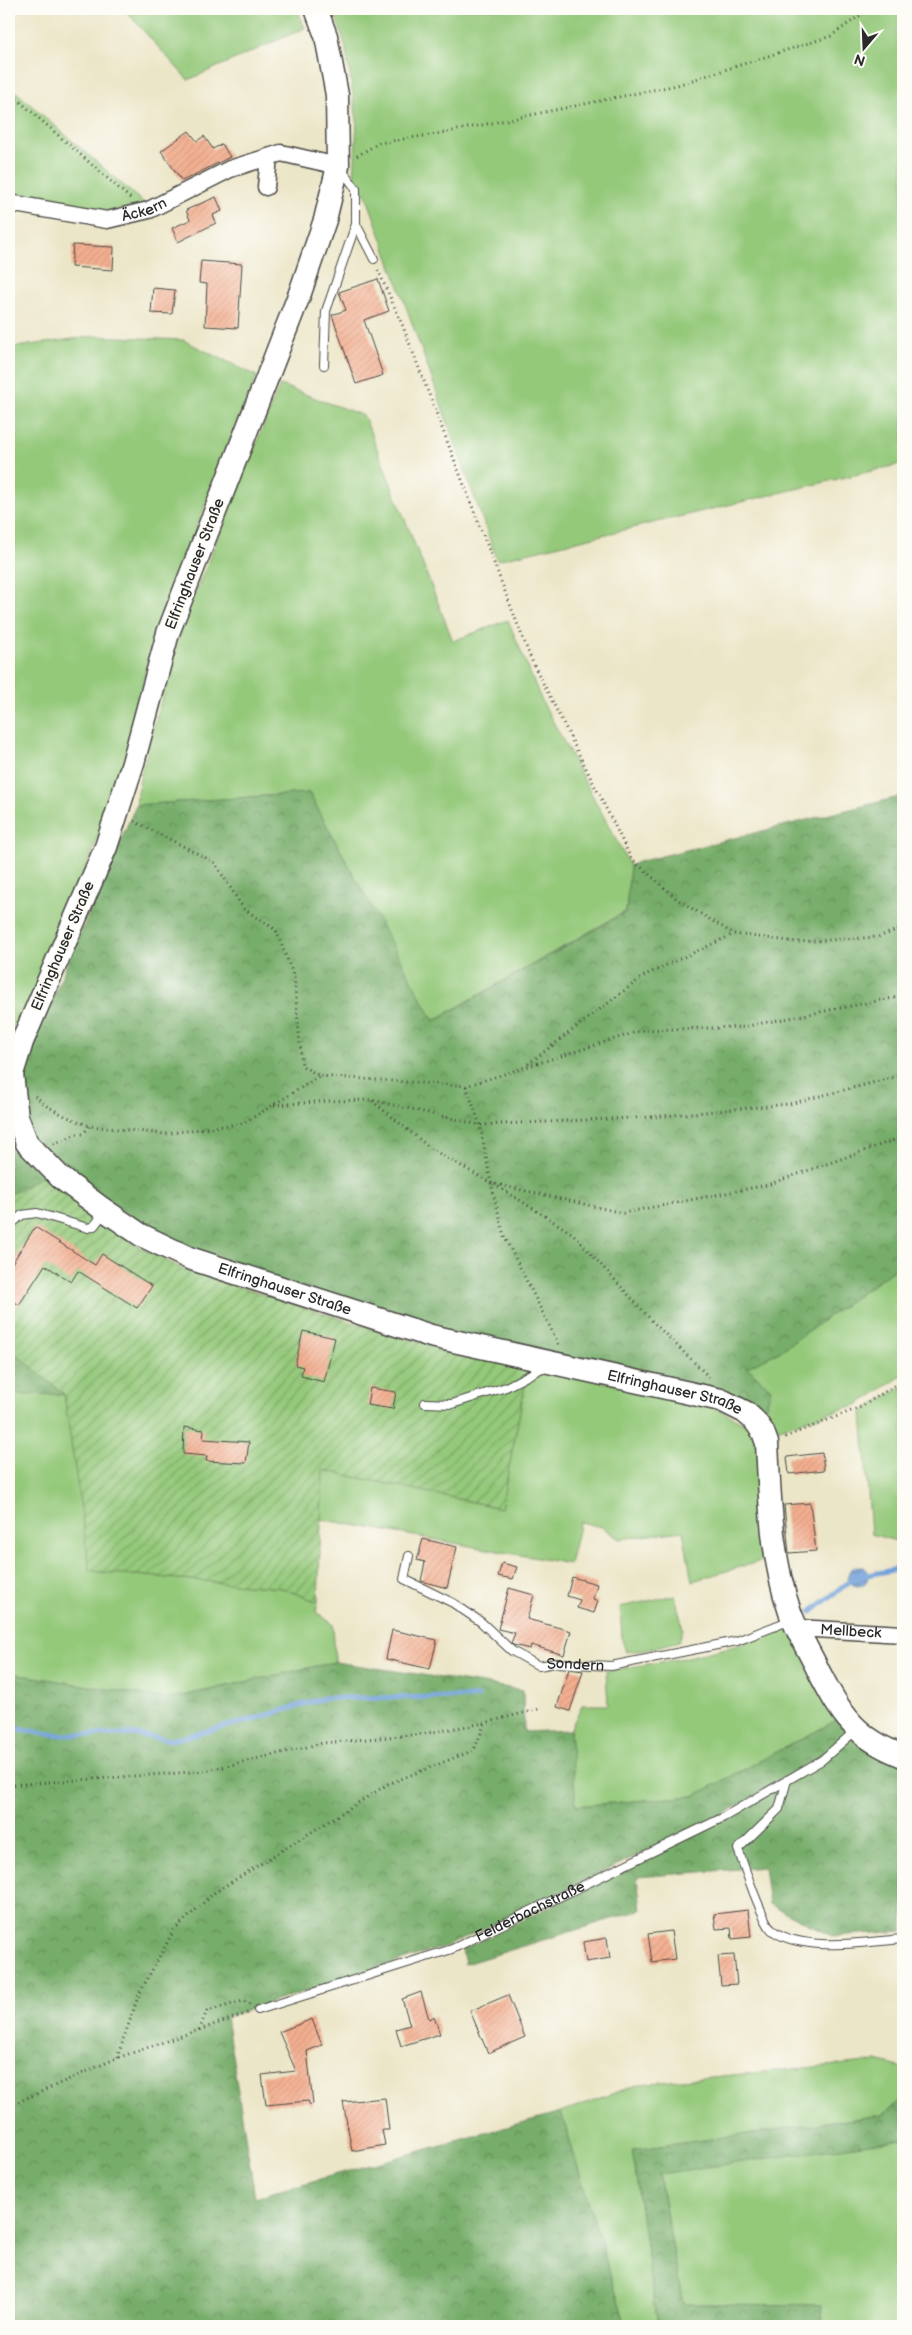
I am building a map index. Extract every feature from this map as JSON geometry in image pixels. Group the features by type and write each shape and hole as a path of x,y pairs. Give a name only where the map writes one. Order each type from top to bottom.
{"street":[{"name":"Elfringhauser Straße","path":"316,9 326,36 337,95 338,166 325,220 300,293 168,633 118,813 106,847 22,1042 11,1074 17,1117 22,1132 35,1153 61,1178 141,1235 189,1258 430,1336 721,1400 739,1408 755,1420 763,1432 767,1444 776,1556 793,1620"},
{"name":"Äckern","path":"9,203 107,220 145,211 230,169 281,153 338,166"},
{"path":"266,187 269,157"},
{"path":"793,1620 838,1708 856,1730 890,1751 903,1756"},
{"name":"Mellbeck","path":"793,1620 903,1634"}],"lane":[{"path":"324,365 326,311 356,224 356,189 338,166"},
{"path":"356,224 374,259"},
{"path":"9,1226 22,1215 37,1213 88,1228 94,1226 105,1211"},
{"path":"425,1403 452,1404 506,1387 561,1364"},
{"name":"Sondern","path":"410,1556 404,1579 453,1603 481,1622 512,1650 539,1666 556,1663 611,1666 680,1654 737,1641 793,1620"},
{"name":"Felderbachstraße","path":"258,2010 452,1949 724,1817 822,1760 856,1730"},
{"path":"787,1780 779,1809 738,1849 753,1890 771,1929 796,1941 843,1944 903,1939"}],"path":[{"path":"338,166 380,143 448,132 677,85 831,36 869,9"},
{"path":"9,92 145,211"},
{"path":"374,259 402,324 531,659 632,858 678,900 734,934 798,942 878,937 903,928"},
{"path":"118,813 214,862 244,909 276,930 294,977 302,1066 320,1076 466,1086 643,1030 742,1027 903,996"},
{"path":"526,1066 645,975 734,934"},
{"path":"11,1074 47,1106 90,1126 164,1134 244,1123 320,1076"},
{"path":"274,1105 330,1100 372,1100 480,1125 652,1117 788,1104 903,1075"},
{"path":"466,1086 480,1125 491,1183 504,1236 561,1364"},
{"path":"372,1100 433,1150 491,1183 573,1234 654,1323 709,1376 721,1400"},
{"path":"35,1153 76,1134 83,1134 90,1126"},
{"path":"491,1183 623,1214 767,1185 903,1136"},
{"path":"767,1444 861,1407 903,1380"},
{"path":"9,1785 205,1771 323,1744 421,1734 485,1723 542,1708"},
{"path":"117,2058 139,1994 174,1930 214,1893 388,1784 474,1750 485,1723"},
{"path":"198,2030 207,2011 244,2001 258,2010"},
{"path":"9,2106 117,2058 258,2010"}],"green space":[{"path":"124,9 297,9 305,28 188,80"},
{"path":"333,9 903,9 903,470 901,464 497,560 366,195 354,182 357,120 345,44"},
{"path":"9,86 146,205 108,212 9,199"},
{"path":"94,336 183,340 257,376 227,447 150,652 124,768 9,1072 9,348"},
{"path":"280,385 364,416 453,641 508,620 541,699 630,866 626,911 433,1021 309,793 136,805 141,773 181,628"},
{"path":"309,793 434,1021 626,912 630,866 638,862 903,796 903,1267 892,1271 779,1352 747,1367 771,1389 762,1419 432,1329 190,1252 146,1228 100,1195 66,1163 9,1195 9,1076 20,1073 136,805"},
{"path":"48,1173 134,1244 183,1269 399,1337 529,1365 501,1508 323,1470 318,1602 282,1588 90,1571 64,1394 9,1348 9,1195"},
{"path":"903,1267 903,1375 859,1404 773,1430 762,1419 746,1367 779,1352 892,1271"},
{"path":"9,1348 64,1394 9,1395"},
{"path":"529,1365 714,1407 753,1428 766,1500 765,1560 692,1581 683,1531 619,1539 602,1527 580,1522 570,1564 320,1519 323,1470 501,1508"},
{"path":"903,1386 903,1543 871,1534 862,1412"},
{"path":"64,1394 91,1571 282,1588 318,1602 316,1612 333,1624 335,1662 169,1699 9,1673 9,1395"},
{"path":"675,1595 683,1629 679,1641 646,1650 626,1652 622,1640 620,1607"},
{"path":"778,1629 792,1629 839,1719 694,1796 575,1806 570,1730 582,1705 608,1705 606,1671 679,1659 739,1645"},
{"path":"335,1662 523,1690 524,1732 570,1730 576,1806 694,1796 839,1719 848,1733 822,1755 724,1814 449,1945 226,2017 255,2197 561,2112 626,2326 9,2326 9,1673 169,1699"},
{"path":"855,1736 903,1761 903,1931 832,1936 769,1904 764,1867 637,1877 641,1910 465,1964 462,1950 726,1819"},
{"path":"877,2061 903,2068 903,2098 883,2115 633,2150 658,2326 626,2326 561,2112 640,2084"},
{"path":"903,2098 903,2139 659,2174 683,2304 821,2305 823,2326 658,2326 632,2150 883,2115"},
{"path":"903,2139 903,2326 823,2326 821,2305 683,2304 659,2173"}],"water":[{"path":"858,1566 865,1569 868,1576 865,1583 858,1586 851,1583 848,1576 851,1569"}],"building":[{"path":"189,131 197,141 204,136 213,149 222,144 230,157 182,181 161,151"},
{"path":"216,197 222,211 213,215 216,223 178,242 172,228 190,220 186,210"},
{"path":"73,245 114,247 113,270 71,267"},
{"path":"201,261 242,264 238,328 205,326 207,284 199,283"},
{"path":"378,279 389,311 364,320 383,375 356,384 332,315 346,310 339,292"},
{"path":"153,288 175,290 172,314 151,313"},
{"path":"35,1227 95,1265 102,1254 152,1286 137,1308 78,1271 71,1282 45,1265 19,1305 9,1298 9,1268"},
{"path":"303,1331 335,1338 324,1382 301,1376 303,1367 295,1365"},
{"path":"370,1388 396,1392 393,1409 367,1405"},
{"path":"184,1427 204,1430 203,1439 249,1442 246,1463 206,1461 207,1456 183,1454"},
{"path":"822,1453 824,1470 789,1474 787,1457"},
{"path":"810,1503 816,1551 789,1553 784,1505"},
{"path":"423,1539 457,1547 447,1588 421,1581 425,1562 417,1560"},
{"path":"502,1563 517,1567 513,1579 498,1576"},
{"path":"572,1577 597,1584 593,1599 598,1601 594,1613 577,1608 580,1600 567,1596"},
{"path":"509,1588 534,1595 527,1619 571,1631 564,1655 531,1645 530,1649 513,1645 511,1643 515,1633 498,1629"},
{"path":"392,1630 437,1640 430,1669 386,1659"},
{"path":"569,1669 583,1671 570,1711 557,1707"},
{"path":"748,1910 751,1937 732,1939 731,1928 716,1929 714,1914"},
{"path":"671,1931 675,1959 652,1962 648,1934"},
{"path":"607,1938 610,1958 586,1962 583,1942"},
{"path":"734,1955 737,1984 721,1985 718,1956"},
{"path":"421,1992 429,2019 434,2017 440,2034 401,2046 396,2029 410,2025 402,1999"},
{"path":"508,1995 525,2037 488,2053 470,2011"},
{"path":"312,2019 322,2045 307,2051 313,2104 310,2105 308,2101 266,2105 262,2075 296,2071 279,2032"},
{"path":"385,2098 389,2130 382,2130 385,2145 352,2151 343,2102"}],"waterway":[{"path":"862,1576 903,1568"},
{"path":"811,1612 854,1578"},
{"path":"9,1727 57,1735 130,1734 172,1740 251,1720 324,1698 478,1697"}]}
